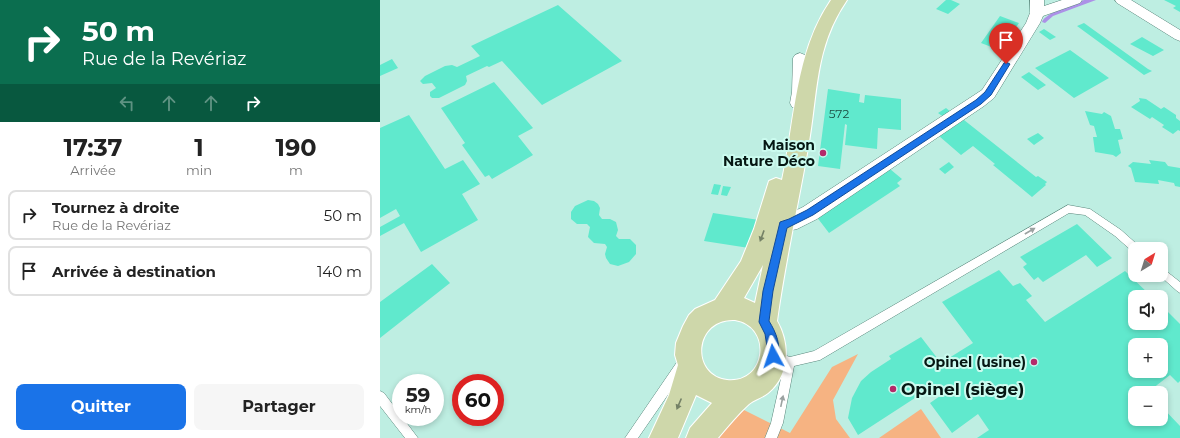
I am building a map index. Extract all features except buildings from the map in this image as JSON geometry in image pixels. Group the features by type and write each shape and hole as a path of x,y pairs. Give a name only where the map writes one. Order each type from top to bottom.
{"main road":[{"path":"764,322 768,291 784,224 806,59 806,35 825,0"},
{"path":"722,310 749,268 771,212 806,59 828,16 839,0"},
{"path":"663,438 682,398 689,361 690,343 694,331 701,322 711,314 734,308 755,314 764,322 782,359 770,368 763,378 753,387 741,392 728,394 716,392 705,387 696,378 689,361"},
{"path":"700,438 741,392"}],"street":[{"path":"784,224 790,223 810,213 978,102 988,94 1033,23 1037,6 1075,0"},
{"path":"1122,0 1180,36"}],"lane":[{"path":"806,59 809,47 822,15 833,0"},
{"path":"771,438 777,422 782,359 816,356 1068,209 1087,212 1118,233 1128,242"},
{"path":"1168,277 1180,288"},
{"path":"632,438 689,361"},
{"path":"380,397 412,438"}],"shaded area":[{"path":"1084,0 1096,0 1053,16 1045,23 1042,22 1054,12"},
{"path":"858,354 833,400 836,419 850,438 719,438 738,407 790,433 832,367"},
{"path":"921,409 941,438 879,438"}],"place":[{"name":"Maison Nature Déco","path":"823,153"},
{"name":"Opinel (usine)","path":"1034,362"},
{"name":"Opinel (siège)","path":"893,389"}],"route":[{"path":"773,356 773,343 770,332 764,322 768,291 784,224 790,223 810,213 978,102 988,94 1006,64"}]}
